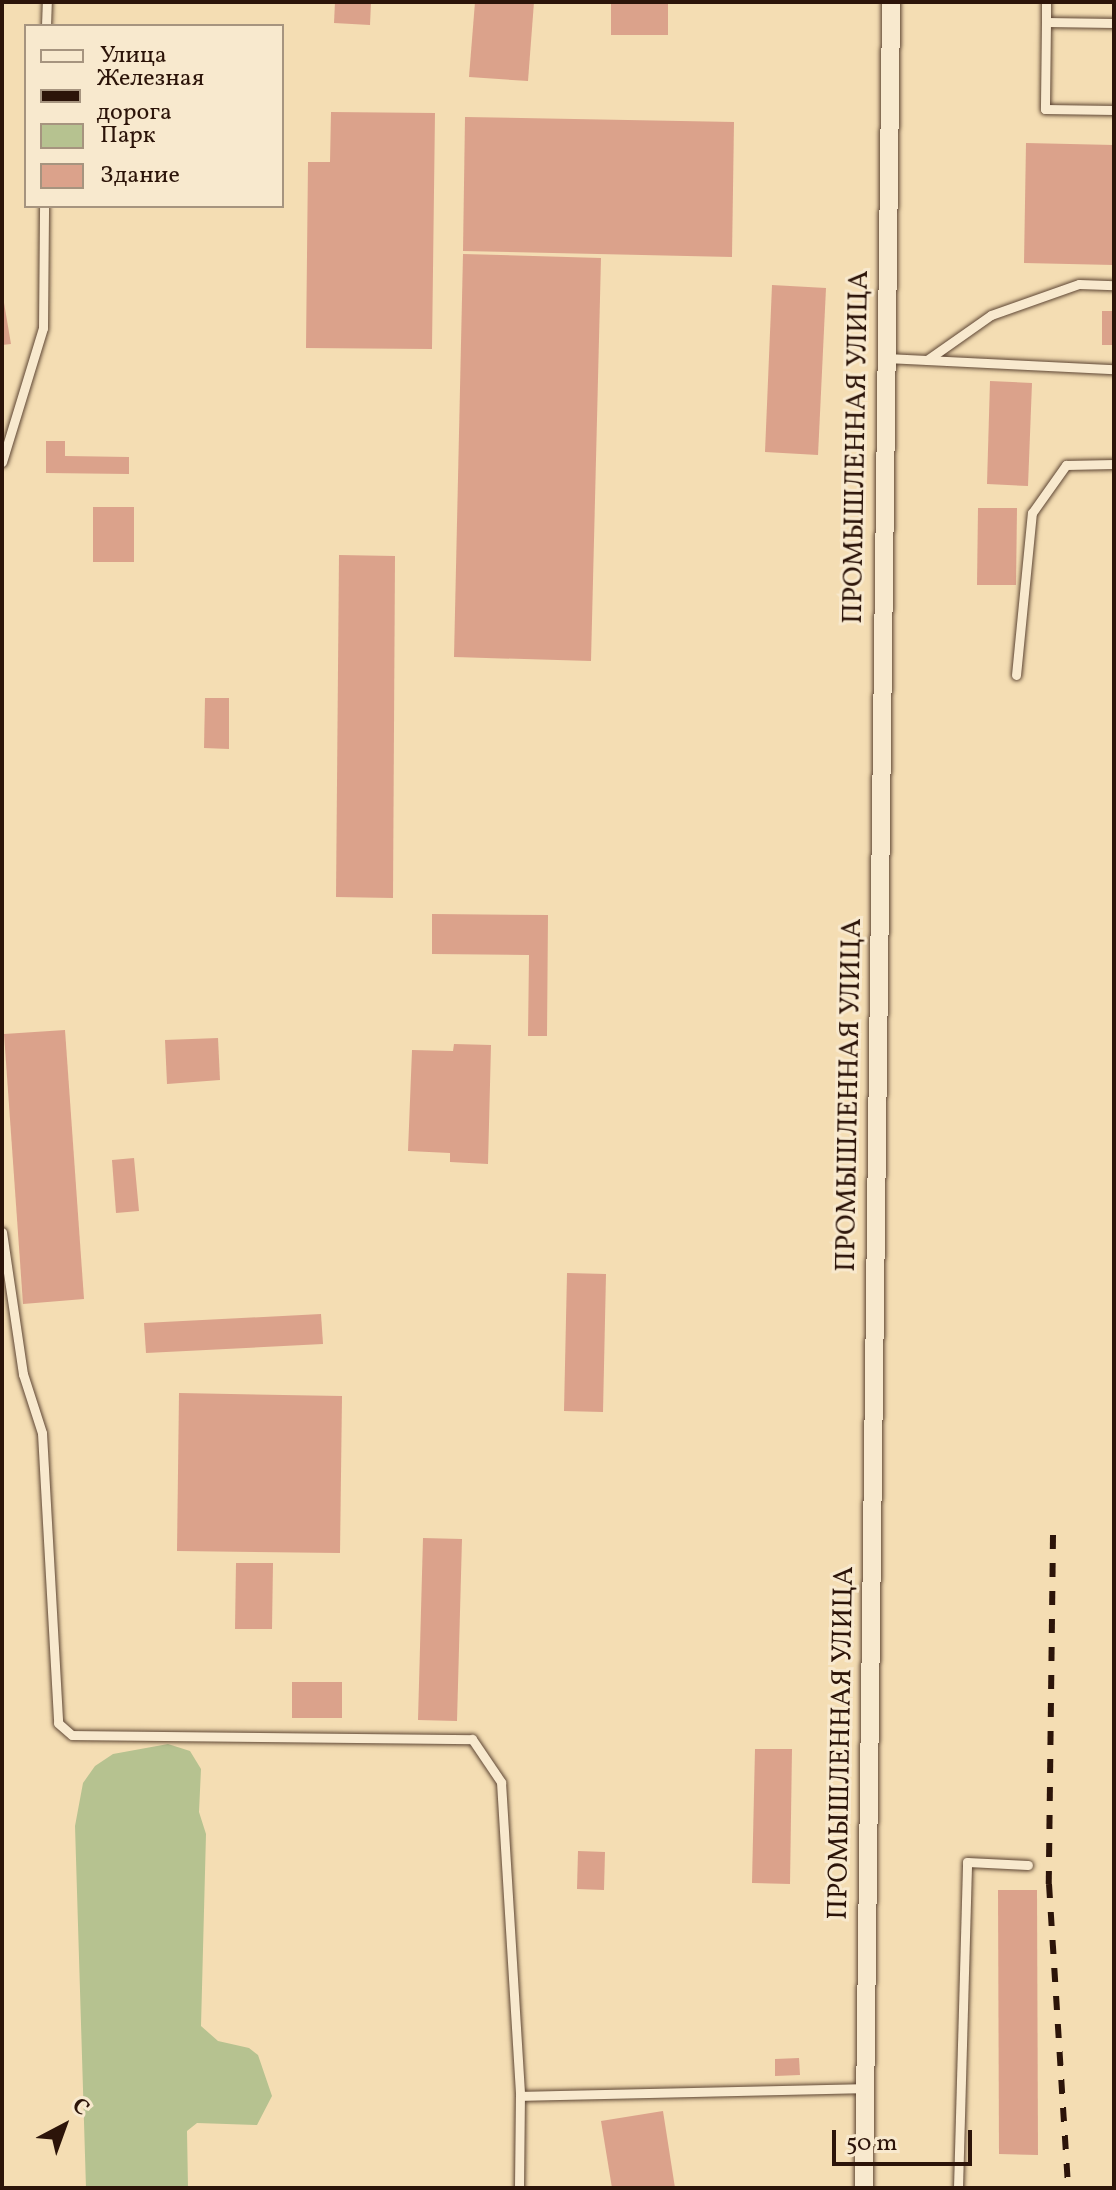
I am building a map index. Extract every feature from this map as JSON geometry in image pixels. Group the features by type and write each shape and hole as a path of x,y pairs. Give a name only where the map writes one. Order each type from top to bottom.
{"street":[{"name":"ПРОМЫШЛЕННАЯ УЛИЦА","path":"864,2188 891,2"}],"lane":[{"path":"46,24 47,2"},
{"path":"1046,2 1045,109 1114,110"},
{"path":"1046,22 1114,23"},
{"path":"2,462 43,328 44,208"},
{"path":"927,360 991,315 1079,284 1114,285"},
{"path":"886,358 1114,369"},
{"path":"1016,675 1032,513 1066,465 1114,464"},
{"path":"2,1232 23,1374 42,1433 58,1723 72,1735 472,1739 501,1782 520,2096 519,2188"},
{"path":"958,2188 967,1862 1028,1865"},
{"path":"520,2096 866,2088"}],"green space":[{"path":"168,1744 190,1751 201,1769 199,1812 206,1834 201,2026 218,2041 249,2048 258,2055 272,2096 257,2125 197,2123 187,2131 188,2188 86,2188 75,1826 83,1783 95,1766 113,1754"}],"building":[{"path":"335,2 371,2 370,25 334,23"},
{"path":"475,2 534,2 528,81 469,77"},
{"path":"611,2 668,2 668,35 611,35"},
{"path":"331,112 435,113 432,349 306,348 308,162 330,162"},
{"path":"465,117 734,122 732,257 463,251"},
{"path":"1026,143 1114,145 1114,265 1024,263"},
{"path":"463,254 601,258 591,661 454,657"},
{"path":"772,285 826,288 818,455 765,452"},
{"path":"2,291 11,344 2,345"},
{"path":"1102,311 1114,311 1114,345 1102,345"},
{"path":"990,381 1032,383 1028,486 987,484"},
{"path":"46,441 65,441 65,456 129,457 129,474 46,473"},
{"path":"93,507 134,507 134,562 93,562"},
{"path":"978,508 1017,508 1016,585 977,585"},
{"path":"339,555 395,556 393,898 336,897"},
{"path":"205,698 229,698 229,749 204,748"},
{"path":"432,914 548,915 547,1036 528,1036 529,955 432,954"},
{"path":"65,1030 84,1299 23,1304 4,1034"},
{"path":"218,1038 220,1080 167,1084 165,1040"},
{"path":"454,1044 491,1045 488,1164 450,1162 450,1153 408,1151 412,1050 453,1051"},
{"path":"134,1158 139,1211 116,1213 112,1160"},
{"path":"567,1273 606,1274 603,1412 564,1411"},
{"path":"321,1314 323,1344 146,1353 144,1323"},
{"path":"179,1393 342,1396 340,1553 177,1551"},
{"path":"423,1538 462,1539 457,1721 418,1720"},
{"path":"236,1563 273,1563 272,1629 235,1629"},
{"path":"292,1682 342,1682 342,1718 292,1718"},
{"path":"755,1749 792,1749 790,1884 752,1883"},
{"path":"578,1851 605,1852 604,1890 577,1889"},
{"path":"998,1890 1037,1890 1038,2155 999,2154"},
{"path":"799,2058 800,2075 775,2076 775,2059"},
{"path":"663,2111 675,2188 612,2188 601,2121"}],"railway":[{"path":"1053,1535 1049,1884 1068,2188"}]}
